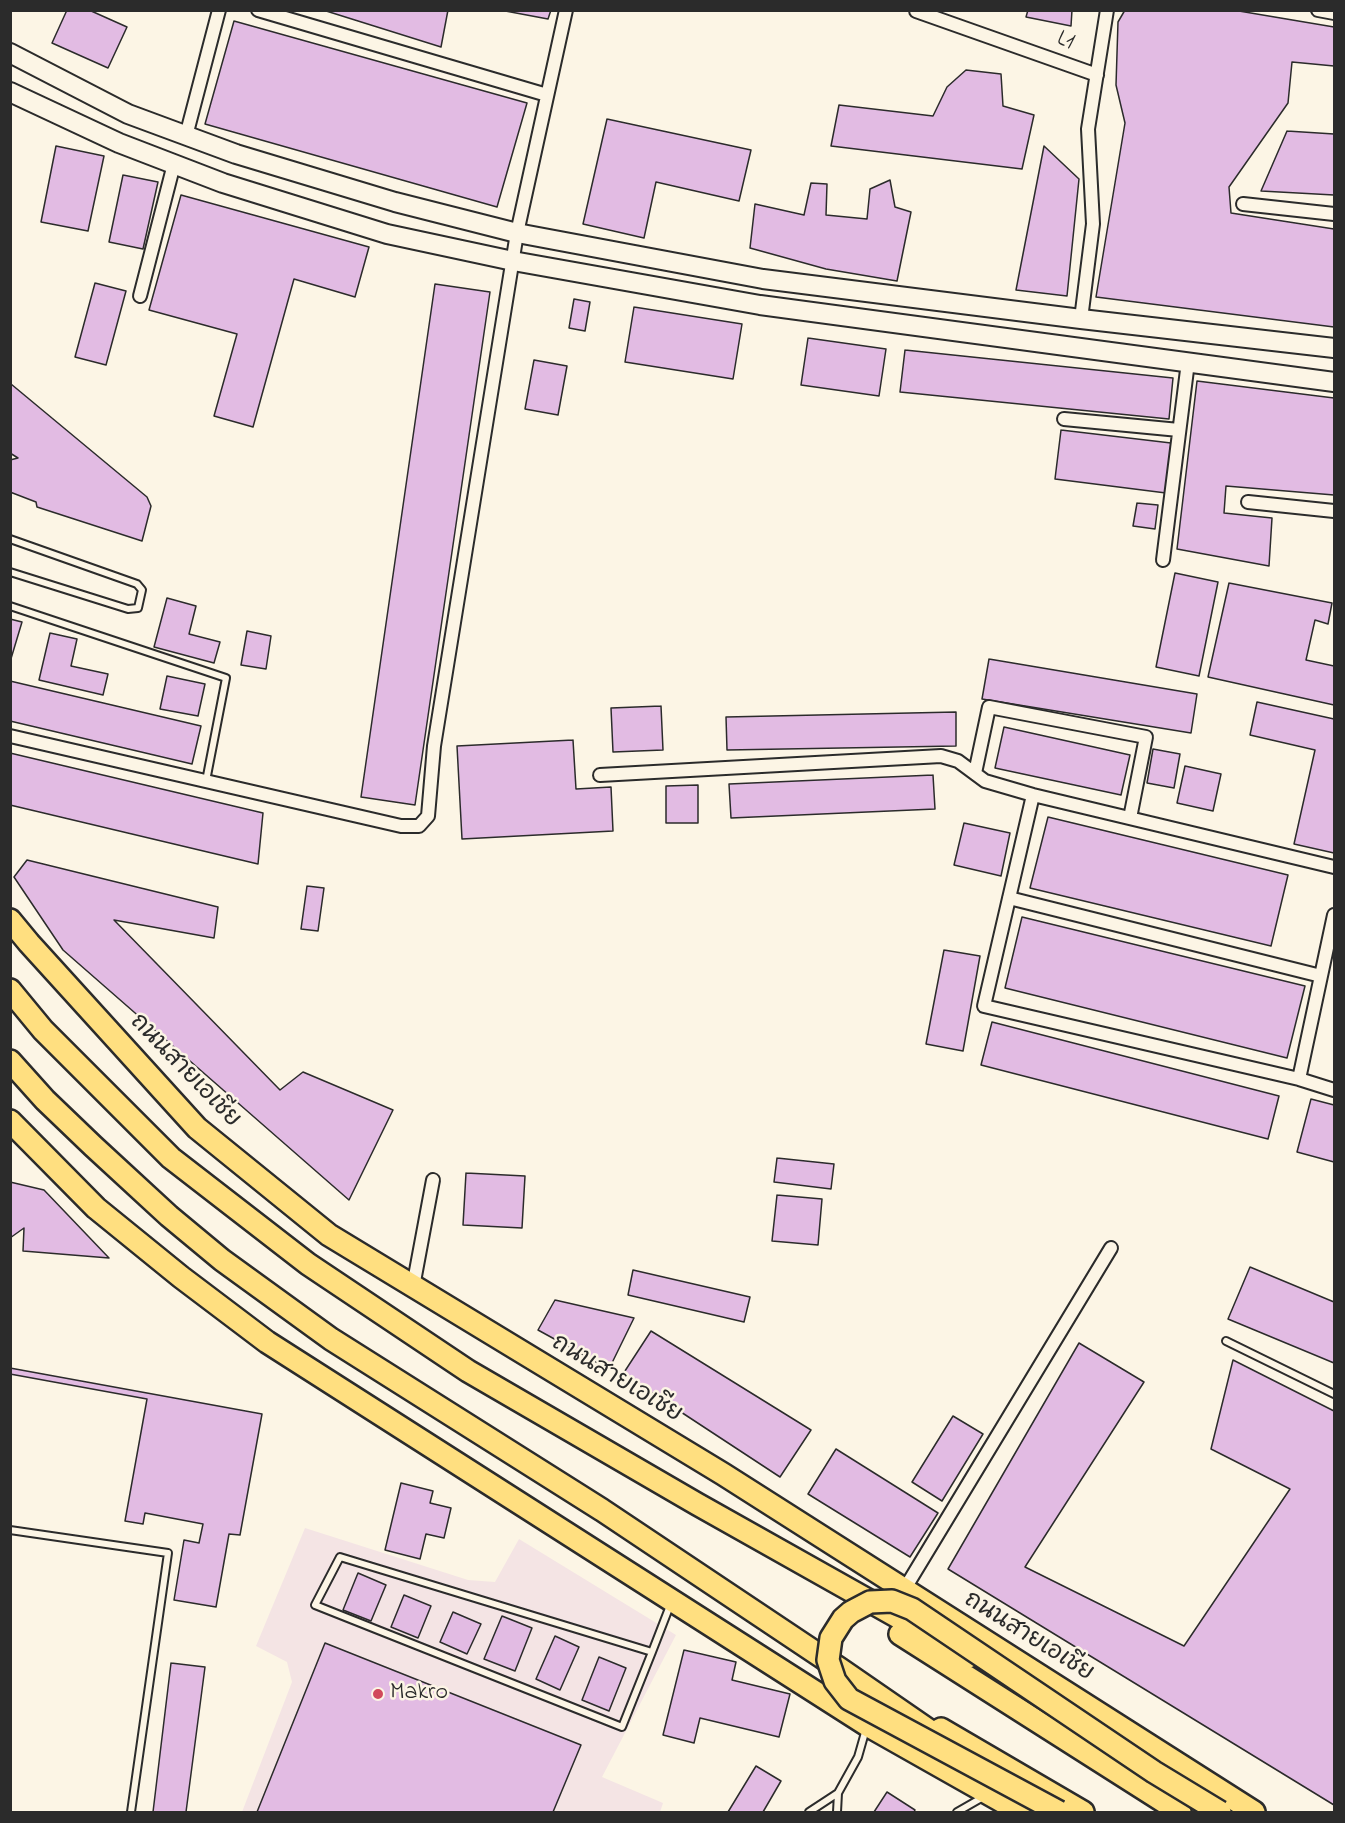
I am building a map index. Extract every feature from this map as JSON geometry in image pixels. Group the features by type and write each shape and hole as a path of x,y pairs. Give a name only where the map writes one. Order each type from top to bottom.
{"highway":[{"name":"ถนนสายเอเชีย","path":"10,920 29,944 197,1128 329,1235 723,1474 1254,1812"},
{"name":"ถนนสายเอเชีย","path":"10,990 43,1030 171,1158 308,1264 468,1371 697,1504 1244,1812"},
{"path":"10,1061 45,1100 168,1216 222,1260 331,1339 602,1510 840,1669 1046,1812"},
{"path":"10,1121 96,1208 182,1278 267,1342 867,1725 1021,1812"},
{"path":"697,1504 1180,1812"},
{"path":"1059,1812 849,1699 835,1682 828,1660 831,1638 843,1619 850,1612 870,1602 892,1601 912,1609 1155,1772 1220,1812"},
{"path":"840,1669 1083,1812"}],"main road":[{"path":"10,53 128,114 236,154 384,199 517,232 763,279 1081,320 1335,348"},
{"path":"10,92 119,142 223,183 387,234 513,261 760,305 1335,382"}],"street":[{"path":"186,136 219,10"},
{"path":"258,10 547,95"},
{"path":"10,736 401,826 419,826 428,816 434,746 517,232 566,10"},
{"path":"1081,320 1093,224 1088,129 1107,10"},
{"path":"1318,10 1335,13"},
{"name":"L1","path":"916,11 1097,75"},
{"path":"140,296 174,164"},
{"path":"1243,204 1335,214"},
{"path":"1163,560 1188,362"},
{"path":"1064,419 1179,430"},
{"path":"1248,502 1335,511"},
{"path":"975,773 989,707 1146,737 1130,818"},
{"path":"600,775 941,756 958,761 985,781 1033,795 1335,867"},
{"path":"1033,795 984,1006 1299,1079 1335,1090"},
{"path":"1009,898 1321,976"},
{"path":"1299,1079 1335,915"},
{"path":"413,1287 433,1180"},
{"path":"904,1590 1111,1248"}],"lane":[{"path":"10,539 137,584 142,590 138,608 128,609 10,572"},
{"path":"10,606 226,678 206,781"},
{"path":"1226,1341 1334,1392"},
{"path":"10,1530 168,1553 131,1812"},
{"path":"652,1652 340,1557 315,1605 622,1727 652,1652 672,1600"},
{"path":"837,1812 838,1793 858,1757 867,1725"},
{"path":"809,1812 838,1793"},
{"path":"957,1812 988,1794"}],"shaded area":[{"path":"305,1528 468,1580 495,1582 519,1539 676,1635 602,1777 663,1803 660,1812 242,1812 292,1682 287,1662 256,1646"}],"building":[{"path":"67,10 89,10 127,27 108,68 52,43"},
{"path":"323,10 448,10 441,47"},
{"path":"500,10 551,10 548,19"},
{"path":"1028,10 1072,10 1071,26 1026,17"},
{"path":"1125,10 1233,10 1334,27 1334,66 1292,62 1288,103 1229,187 1231,213 1334,229 1334,327 1096,297 1125,123 1116,85 1118,22"},
{"path":"234,21 527,103 497,207 205,124"},
{"path":"966,70 1001,74 1003,106 1034,115 1022,169 831,146 839,105 933,116 947,87"},
{"path":"607,119 751,150 739,201 656,182 644,238 583,224"},
{"path":"1287,131 1334,134 1334,195 1261,191"},
{"path":"56,146 104,156 88,231 41,222"},
{"path":"1044,146 1079,179 1067,296 1016,290"},
{"path":"123,175 158,182 143,249 109,242"},
{"path":"890,180 895,207 911,212 897,281 826,269 750,248 755,204 804,215 811,183 827,184 826,215 867,219 870,189"},
{"path":"181,195 369,247 355,297 294,279 253,427 214,416 237,334 149,310"},
{"path":"95,283 126,291 106,365 75,357"},
{"path":"435,284 490,292 415,805 361,797"},
{"path":"574,299 590,302 585,331 569,328"},
{"path":"634,307 742,324 733,379 625,362"},
{"path":"808,338 886,349 879,396 801,385"},
{"path":"905,350 1173,378 1169,419 900,392"},
{"path":"534,360 567,366 558,415 525,409"},
{"path":"1197,381 1334,398 1334,495 1226,486 1224,513 1272,518 1269,566 1177,549"},
{"path":"11,384 147,497 151,506 142,541 37,507 36,502 10,492 10,460 18,458 10,453"},
{"path":"1061,430 1171,443 1166,493 1055,479"},
{"path":"1137,503 1158,505 1155,529 1133,526"},
{"path":"1175,573 1218,582 1199,676 1156,667"},
{"path":"1229,583 1332,603 1328,624 1315,620 1306,660 1334,666 1334,705 1208,677"},
{"path":"167,598 196,606 189,634 220,642 214,663 154,647"},
{"path":"10,619 22,622 10,662"},
{"path":"247,631 271,636 266,669 241,665"},
{"path":"50,633 77,639 71,666 108,674 103,695 39,680"},
{"path":"989,659 1197,694 1191,733 982,699"},
{"path":"167,676 205,684 198,716 160,709"},
{"path":"10,681 201,726 192,764 10,721"},
{"path":"1257,702 1334,719 1334,853 1294,844 1315,750 1250,735"},
{"path":"661,706 663,750 613,752 611,708"},
{"path":"956,712 956,746 727,750 726,717"},
{"path":"1004,727 1130,755 1121,795 995,768"},
{"path":"573,740 576,789 611,787 613,831 462,839 457,746"},
{"path":"1153,749 1180,754 1174,788 1147,783"},
{"path":"10,753 263,813 258,864 10,805"},
{"path":"1185,766 1221,774 1213,811 1177,803"},
{"path":"933,775 935,809 731,818 729,784"},
{"path":"698,785 698,823 666,823 666,786"},
{"path":"1048,817 1288,875 1271,946 1030,888"},
{"path":"964,823 1010,833 1001,876 954,865"},
{"path":"27,860 218,907 214,938 114,920 280,1090 303,1072 393,1110 349,1200 63,950 14,877"},
{"path":"307,886 324,888 318,931 301,929"},
{"path":"1022,917 1305,986 1287,1058 1005,988"},
{"path":"944,950 980,956 963,1051 926,1044"},
{"path":"992,1022 1279,1096 1268,1139 981,1065"},
{"path":"1311,1099 1334,1105 1334,1162 1297,1152"},
{"path":"777,1158 834,1164 831,1189 774,1182"},
{"path":"466,1173 525,1176 522,1228 463,1225"},
{"path":"10,1182 44,1190 109,1258 23,1251 24,1228 10,1238"},
{"path":"777,1195 822,1199 818,1245 772,1241"},
{"path":"1250,1267 1334,1302 1334,1363 1228,1319"},
{"path":"633,1270 750,1297 744,1322 628,1295"},
{"path":"555,1300 634,1318 609,1369 538,1330"},
{"path":"651,1331 811,1430 780,1477 623,1374"},
{"path":"1079,1343 1144,1382 1025,1567 1184,1646 1290,1489 1211,1449 1233,1360 1334,1411 1334,1805 948,1569"},
{"path":"10,1368 262,1414 240,1535 229,1534 216,1607 174,1600 184,1540 199,1543 203,1524 145,1513 143,1524 125,1521 147,1399 10,1374"},
{"path":"953,1416 983,1434 942,1501 912,1482"},
{"path":"836,1449 938,1513 910,1557 808,1494"},
{"path":"401,1483 433,1491 430,1503 451,1508 444,1538 426,1534 420,1559 385,1550"},
{"path":"358,1573 386,1585 371,1621 343,1610"},
{"path":"404,1595 431,1606 418,1638 391,1627"},
{"path":"453,1612 481,1624 467,1654 440,1642"},
{"path":"502,1616 532,1628 515,1671 484,1659"},
{"path":"555,1636 579,1647 560,1690 536,1679"},
{"name":"Makro","path":"325,1643 581,1745 553,1812 257,1812"},
{"path":"684,1650 736,1662 732,1680 790,1694 779,1737 700,1718 694,1743 663,1735"},
{"path":"599,1657 626,1668 609,1711 582,1700"},
{"path":"171,1663 205,1667 186,1812 153,1812"},
{"path":"756,1766 781,1781 763,1812 728,1812"},
{"path":"887,1792 915,1810 914,1812 874,1812"}],"place":[{"name":"Makro","path":"378,1694"}]}
